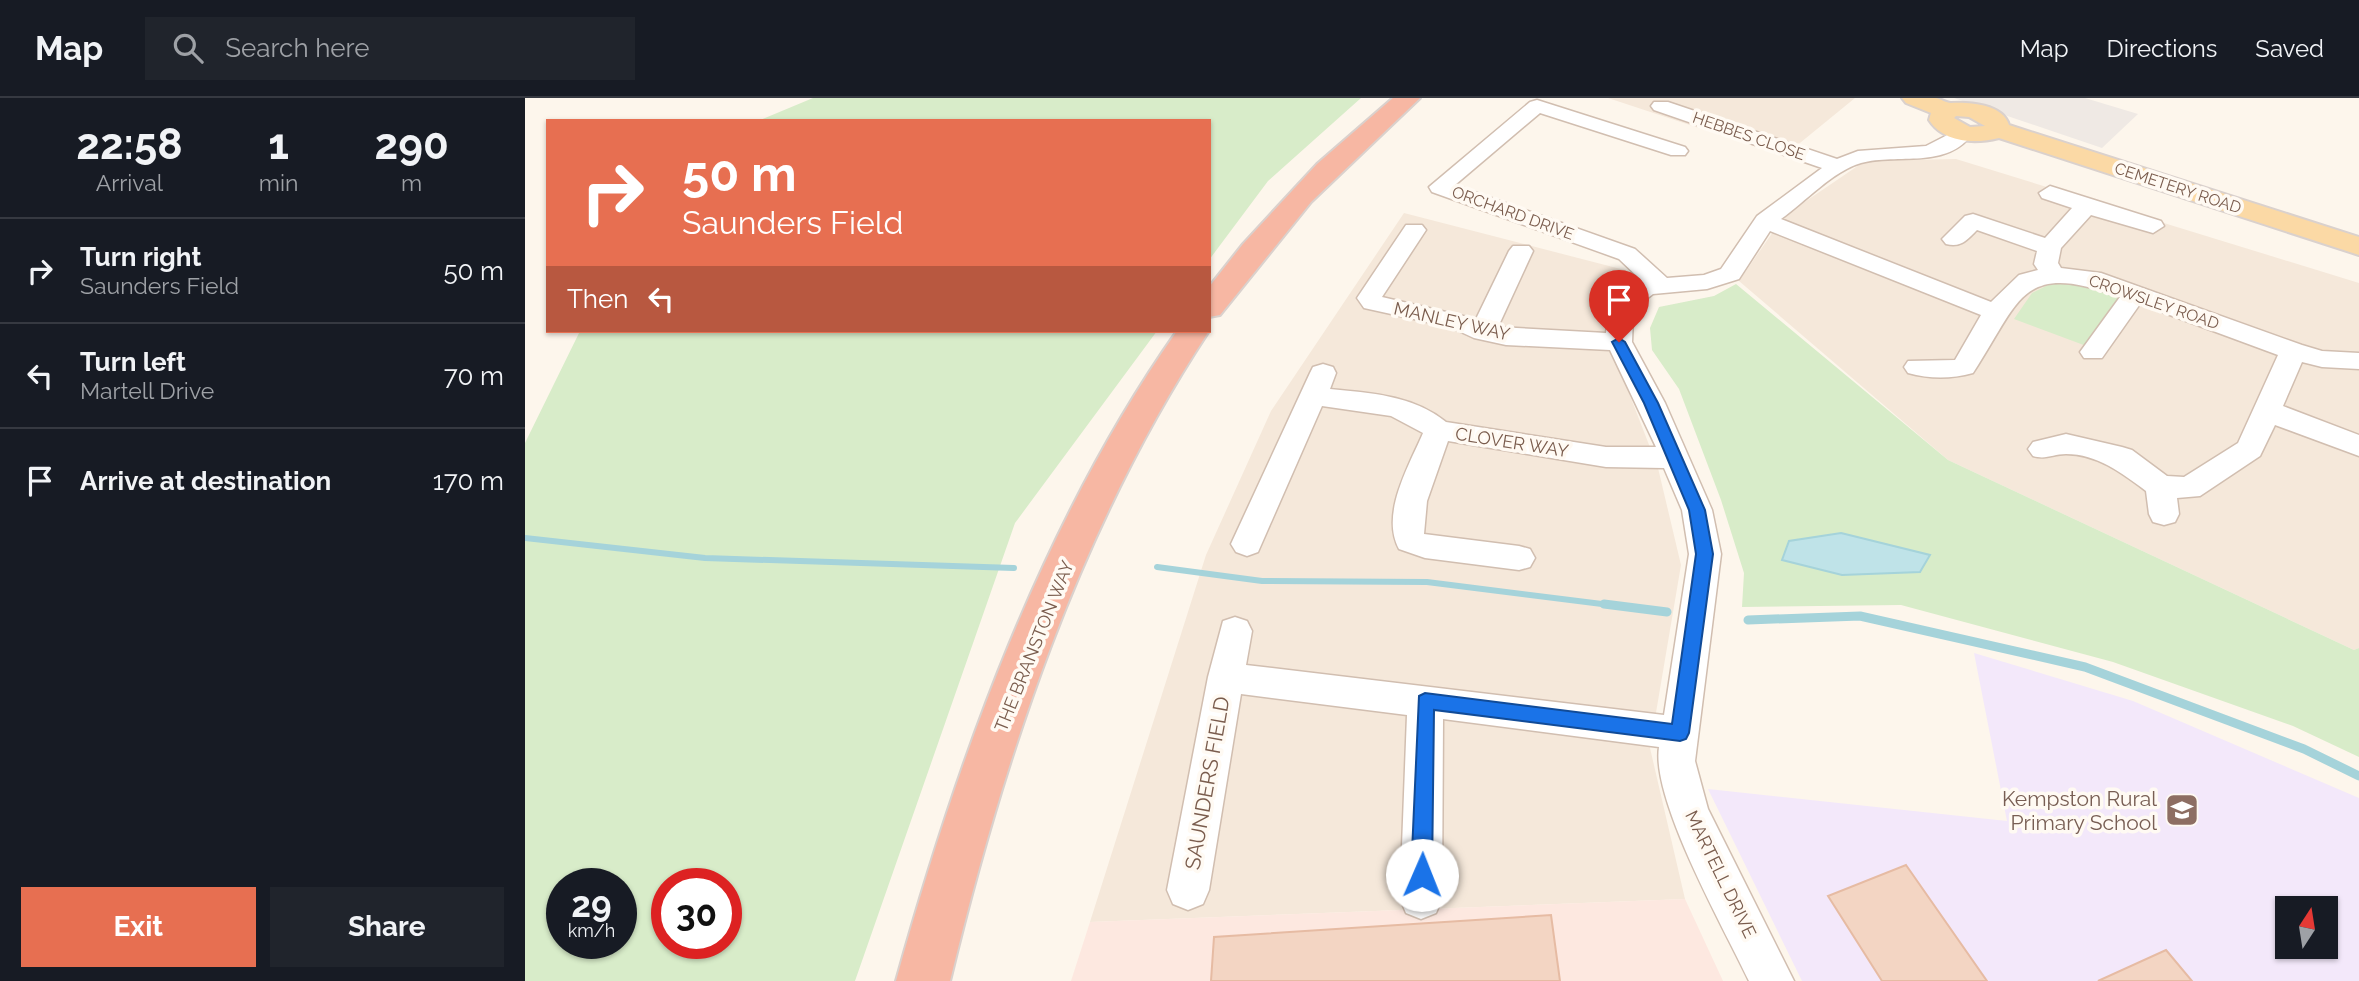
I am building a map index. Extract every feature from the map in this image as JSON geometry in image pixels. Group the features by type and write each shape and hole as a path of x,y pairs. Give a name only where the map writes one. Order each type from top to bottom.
{"highway":[{"path":"1211,305 1286,210 1354,143 1408,98"},
{"name":"THE BRANSTON WAY","path":"923,981 944,897 1014,688 1088,514 1163,373 1192,333"}],"main road":[{"name":"CEMETERY ROAD","path":"1914,98 1980,135 1997,129 2359,246"}],"street":[{"path":"1622,133 1666,102"},
{"name":"HEBBES CLOSE","path":"1666,102 1838,166"},
{"name":"ORCHARD DRIVE","path":"1659,284 1627,254 1440,187 1537,106 1678,151"},
{"path":"1619,342 1620,316 1631,298 1659,284 1707,282 1730,274 1765,220 1838,166 1858,157 1928,152 1943,147 1955,122"},
{"path":"2050,192 2153,226"},
{"path":"2054,274 2046,264 2049,247 2086,206"},
{"path":"1954,239 1969,215 2049,247"},
{"path":"1765,220 1995,312"},
{"name":"MANLEY WAY","path":"1414,230 1370,298 1373,303 1458,321 1483,332 1506,337 1619,342"},
{"path":"1483,332 1521,251"},
{"name":"CROWSLEY ROAD","path":"1908,365 1947,370 1963,366 1995,312 2028,280 2054,274 2092,278 2293,351 2322,359 2359,361"},
{"path":"2094,352 2135,293"},
{"name":"MARTELL DRIVE","path":"1619,342 1651,403 1697,510 1705,554 1676,761 1689,812 1772,981"},
{"path":"2043,449 2066,444 2123,457 2162,500 2189,488 2250,449 2293,351"},
{"name":"CLOVER WAY","path":"1247,544 1319,384 1426,418 1439,430 1606,457 1675,458"},
{"path":"2267,411 2359,446"},
{"path":"1439,430 1411,509 1406,530 1411,541 1425,546 1519,558"},
{"name":"SAUNDERS FIELD","path":"1188,890 1235,631"},
{"name":"SAUNDERS FIELD","path":"1226,677 1680,733"},
{"path":"1421,899 1425,701"}],"shaded area":[{"path":"1608,98 1855,98 1784,156"},
{"path":"1954,98 2085,98 2138,114 2102,148"},
{"path":"1956,159 2359,283 2359,648 2354,650 1948,460 1739,281 1784,216 1865,161"},
{"path":"1404,213 1640,274 1615,299 1608,339 1658,468 1681,565 1650,748 1685,899 1090,922 1206,555 1271,411"},
{"name":"Kempston Rural Primary School","path":"1974,653 2133,701 2359,798 2359,981 1802,981 1708,789 2007,821"},
{"path":"1685,899 1723,981 1071,981 1090,922"}],"green space":[{"path":"813,98 1361,98 1268,181 1211,257 1211,119 763,119"},
{"path":"2054,282 2088,284 2121,296 2089,347 2014,319 2032,293"},
{"path":"1736,284 1948,460 2354,650 2359,648 2359,757 2293,726 2113,662 1901,605 1742,607 1744,573 1721,500 1679,389 1652,350 1650,328 1659,307 1714,296"},
{"path":"579,333 1156,333 1015,523 855,981 525,981 525,443"}],"water":[{"path":"1841,533 1930,555 1920,572 1842,575 1782,560 1789,541"}],"building":[{"path":"1906,865 1987,981 1882,981 1828,896"},
{"path":"1551,915 1560,981 1211,981 1214,937"},
{"path":"2166,950 2192,981 2098,981"}],"waterway":[{"path":"525,538 705,558 1014,568"},
{"path":"1157,567 1262,581 1427,582 1618,606"},
{"path":"1604,604 1667,612"},
{"path":"1748,620 1860,616 2085,667 2304,749 2359,776"}],"place":[{"name":"Kempston Rural Primary School","path":"2182,810"}],"route":[{"path":"1422,875 1425,701 1680,733 1705,554 1697,510 1651,403 1619,342"}]}
